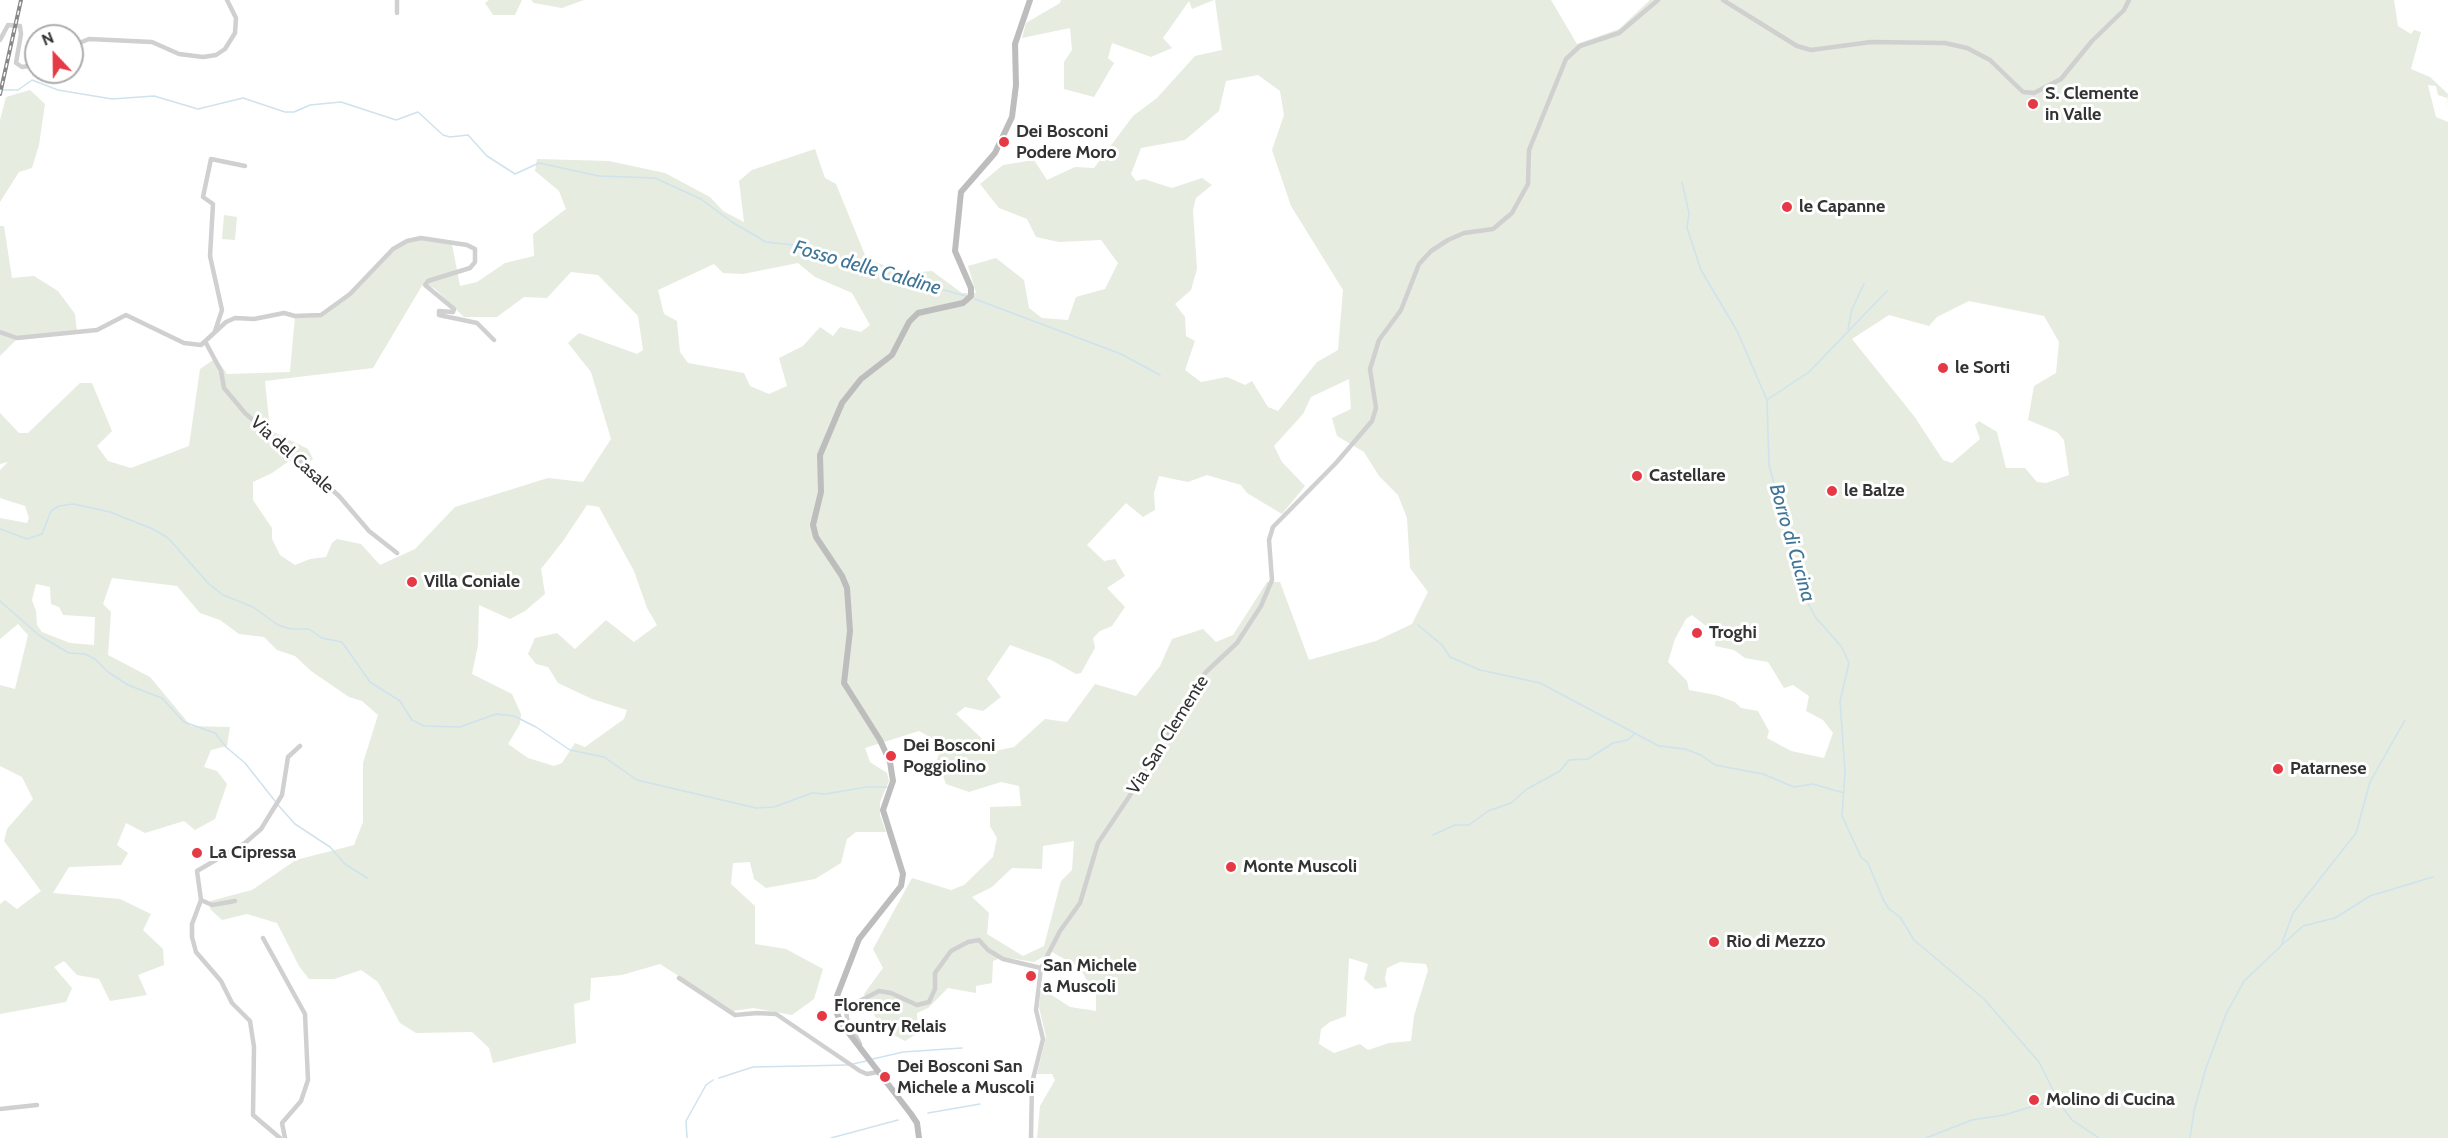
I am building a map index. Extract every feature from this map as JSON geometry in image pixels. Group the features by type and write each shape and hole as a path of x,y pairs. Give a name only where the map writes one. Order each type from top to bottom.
{"main road":[{"path":"919,1138 915,1119 839,1019 835,1002 859,939 900,886 903,874 883,810 893,781 889,758 844,682 850,632 847,588 813,530 821,492 820,455 842,403 861,379 896,350 903,331 913,317 924,310 963,303 971,296 955,251 961,192 995,153 1012,117 1016,85 1015,44 1030,0"}],"street":[{"path":"84,41 89,39 152,42 179,54 203,57 216,55 225,49 235,33 236,18 227,0"},
{"path":"397,0 397,13"},
{"name":"Via San Clemente","path":"1032,1138 1032,1083 1043,1039 1035,1010 1041,968 1060,930 1080,903 1098,843 1157,755 1190,694 1206,672 1237,643 1266,598 1272,580 1269,540 1274,527 1336,463 1372,421 1376,408 1370,369 1379,340 1401,310 1419,264 1431,251 1448,240 1464,233 1493,229 1512,213 1528,184 1529,150 1566,59 1580,46 1619,33 1658,0"},
{"path":"1723,0 1797,46 1811,50 1852,43 1945,43 1967,48 1990,60 2023,92 2034,93 2061,79 2092,41 2124,10 2129,0"},
{"path":"0,40 8,25 18,25 21,34 16,64 24,67"},
{"path":"0,332 17,338 97,330 126,315 184,343 206,344 222,310 210,256 213,204 203,197 211,159 245,166"},
{"path":"213,333 235,318 254,319 284,313 295,316 321,315 350,294 393,249 407,241 422,238 467,245 475,249 475,262 470,268 428,281 425,285 454,309 453,312 439,311 439,315 477,323 494,340"},
{"name":"Via del Casale","path":"206,344 221,371 224,388 245,412 339,496 369,531 397,554"},
{"path":"283,1138 253,1115 254,1056 250,1021 232,1003 221,981 196,952 192,938 192,924 201,900 197,871 245,843 261,829 277,804 285,784 288,757 300,746"},
{"path":"201,900 212,905 235,901"},
{"path":"263,938 305,1014 308,1080 301,1101 282,1123 283,1138"},
{"path":"867,1058 847,1019 846,1008 879,992 891,993 917,1005 929,1002 935,989 935,973 959,946 979,940 997,956 1041,968"},
{"path":"679,978 737,1017 764,1013 784,1018 851,1065 867,1074 878,1072"},
{"path":"0,1109 37,1105"}],"shaded area":[{"path":"489,0 522,0 515,15 493,15 485,3"},
{"path":"531,0 584,0 562,8 534,3"},
{"path":"1061,0 1214,0 1192,9 1189,1 1163,38 1172,48 1151,57 1112,43 1108,58 1114,63 1094,97 1064,89 1064,62 1072,50 1070,28 1022,38 1026,23 1060,3"},
{"path":"1215,0 1551,0 1577,44 1619,29 1650,0 2394,0 2398,26 2411,34 2414,30 2421,32 2411,69 2430,77 2448,94 2446,110 2447,98 2438,95 2436,86 2428,85 2436,117 2448,122 2448,1138 1037,1138 1040,1106 1055,1080 1052,1074 1037,1074 1046,1037 1039,1007 1041,988 1070,1007 1096,1011 1096,996 1080,968 1052,952 1034,962 1003,957 993,961 992,983 976,986 976,993 948,988 928,1008 917,1013 918,1033 905,1041 881,1028 864,994 883,968 873,949 912,878 951,890 964,885 993,857 997,838 990,826 990,807 1021,806 1019,786 1001,782 969,792 946,784 937,760 942,744 919,731 865,748 870,762 887,773 889,781 880,802 880,815 886,832 856,832 847,839 841,863 815,879 766,888 754,879 750,862 733,863 731,884 755,906 755,944 786,949 823,969 814,999 792,1015 753,1008 733,1011 660,964 622,975 591,978 590,1000 574,1004 576,1043 493,1063 489,1048 472,1032 416,1033 400,1023 378,982 361,970 334,979 309,979 299,966 277,923 247,914 222,920 210,909 210,901 252,890 296,860 354,845 363,822 363,763 378,715 362,701 349,697 311,671 295,656 277,650 264,637 239,634 220,620 200,613 177,586 112,578 103,604 111,612 108,655 150,677 191,726 230,727 227,746 211,750 204,767 217,771 227,784 215,819 195,830 184,821 145,833 126,823 117,845 128,853 121,865 69,867 53,893 120,899 151,914 143,930 163,949 164,965 138,975 147,995 110,1001 99,979 77,975 64,961 54,967 72,988 66,1002 0,1014 0,904 5,900 17,909 41,891 4,841 7,829 33,799 22,777 0,766 0,685 15,689 28,635 18,624 0,639 0,518 27,523 29,518 25,506 0,498 0,470 8,462 0,464 0,413 19,433 28,433 80,383 92,383 112,431 97,446 108,461 131,468 189,446 200,369 216,358 227,374 290,372 295,316 321,315 350,294 393,249 421,238 452,244 460,286 477,282 505,263 534,256 533,234 566,209 559,191 535,171 537,159 609,161 665,173 710,197 723,211 744,222 739,181 752,170 815,149 825,178 836,184 867,260 910,273 932,271 962,293 976,293 968,266 996,258 1024,280 1029,308 1042,318 1068,320 1076,297 1105,289 1118,263 1101,240 1059,242 1036,237 1027,219 999,208 980,184 1003,165 1034,160 1047,180 1075,167 1094,168 1133,116 1157,98 1195,56 1222,50","holes":["1258,75 1280,91 1284,115 1272,150 1291,206 1343,290 1338,350 1317,362 1278,411 1268,407 1252,381 1245,385 1227,377 1201,382 1185,370 1195,341 1186,336 1185,317 1175,304 1191,290 1197,269 1193,210 1196,198 1212,185 1202,178 1172,188 1144,179 1136,181 1131,174 1141,148 1185,140 1219,111 1226,81","798,263 815,277 852,293 870,325 861,332 840,327 833,336 820,327 803,346 779,358 787,386 769,394 750,386 744,373 688,363 680,352 677,321 664,314 658,290 714,264 723,273 743,274","571,272 598,275 638,316 643,350 637,354 579,333 568,343 591,372 611,439 583,482 548,478 455,507 415,549 380,565 361,544 337,539 332,543 326,557 310,559 295,565 280,555 272,539 272,528 253,500 253,482 289,461 295,460 305,465 313,459 308,449 264,427 269,420 265,381 373,368 423,284 434,288 464,317 497,317 524,297 547,298","1969,301 2044,316 2059,342 2056,373 2034,386 2028,420 2057,432 2064,440 2069,475 2046,483 2037,482 2025,468 2006,468 1997,432 1979,421 1975,425 1980,439 1952,463 1943,460 1914,416 1852,339 1889,315 1929,326 1937,317","1349,379 1351,409 1332,418 1337,436 1364,452 1379,476 1398,495 1407,518 1410,568 1428,592 1412,624 1376,641 1309,660 1280,582 1267,582 1233,635 1216,642 1203,629 1172,639 1160,666 1136,696 1095,684 1067,722 1045,719 1014,747 995,751 956,714 965,707 983,711 1001,697 987,679 1010,645 1051,660 1076,674 1081,673 1095,648 1093,638 1100,631 1112,626 1125,607 1107,588 1125,576 1115,559 1104,561 1087,545 1126,503 1143,517 1155,510 1154,493 1159,476 1188,482 1207,475 1241,485 1247,493 1282,514 1305,486 1282,462 1274,446 1303,414 1311,397","587,505 599,507 634,571 647,608 657,625 634,642 606,620 575,649 557,633 535,638 528,654 536,664 548,667 558,683 592,699 627,710 624,719 585,747 575,743 562,763 554,766 528,758 508,744 520,724 521,714 512,694 472,674 478,645 479,605 510,619 525,611 545,594 541,569","36,584 50,587 51,604 59,607 63,615 95,617 94,645 70,643 42,632 37,625 32,600","1692,615 1716,634 1715,646 1734,650 1745,658 1768,662 1784,688 1793,685 1809,696 1806,711 1823,720 1833,733 1824,758 1791,751 1767,738 1769,731 1758,711 1741,708 1735,702 1716,695 1689,690 1687,681 1668,662 1675,639 1686,619","1074,841 1072,870 1061,881 1044,946 1023,956 987,934 989,913 972,897 992,887 1012,868 1042,869 1043,846","1349,958 1368,964 1364,979 1375,989 1387,987 1385,979 1387,968 1400,962 1426,964 1428,970 1414,1016 1411,1041 1389,1043 1368,1050 1360,1044 1334,1053 1319,1044 1321,1029 1330,1022 1346,1016"]},
{"path":"30,90 45,104 39,145 32,168 19,172 0,202 0,120 6,97"},
{"path":"224,215 237,217 235,240 222,239"},
{"path":"0,226 4,226 12,278 34,276 58,291 75,314 77,332 19,337 0,356"}],"waterway":[{"name":"Fosso delle Caldine","path":"0,90 18,90 32,80 58,90 112,99 154,96 198,109 243,98 285,112 294,112 310,105 341,102 396,120 418,112 443,135 450,137 468,135 487,156 515,174 539,163 599,176 655,178 701,199 732,222 766,242 795,245 839,262 966,296"},
{"name":"Borro di Cucina","path":"1682,182 1689,213 1687,228 1701,270 1737,331 1767,400 1769,465 1805,598 1816,618 1841,646 1849,663 1840,701 1845,771 1842,816 1861,857 1868,863 1889,909 1900,917 1914,940 1984,999 2039,1062 2060,1104 2072,1120 2099,1138"},
{"path":"1848,329 1852,309 1864,284"},
{"path":"1767,400 1809,372 1887,291"},
{"name":"Fosso delle Caldine","path":"975,299 1121,354 1160,375"},
{"path":"0,529 27,539 42,534 51,511 59,506 73,504 110,512 153,529 168,538 209,584 223,595 253,607 278,625 291,629 309,629 322,638 342,642 370,682 400,701 412,720 424,726 460,727 496,714 514,716 536,727 570,750 604,757 637,780 756,808 774,807 812,793 825,794 867,787 887,787"},
{"path":"0,601 40,636 69,653 85,654 95,659 108,672 128,685 162,698 184,722 215,733 226,747 245,763 275,801"},
{"path":"1418,625 1442,645 1450,657 1480,670 1540,683 1659,746 1685,749 1701,755 1715,765 1763,774 1794,787 1813,784 1844,793"},
{"path":"2190,1138 2194,1111 2206,1068 2226,1014 2244,981 2281,946 2293,913 2356,833 2370,782 2405,720"},
{"path":"1433,835 1455,825 1469,825 1488,811 1511,803 1527,789 1560,771 1569,760 1588,759 1613,743 1628,740 1634,734"},
{"path":"278,805 295,824 330,847 345,864 367,878"},
{"path":"2283,944 2303,926 2335,918 2370,896 2433,877"},
{"path":"873,1059 903,1052 962,1048"},
{"path":"853,1064 866,1061"},
{"path":"719,1078 753,1067 848,1065"},
{"path":"687,1138 686,1121 706,1085 713,1080"},
{"path":"1926,1138 1972,1120 2004,1115 2057,1099"},
{"path":"928,1113 980,1104"},
{"path":"831,1138 898,1120"}],"railway":[{"path":"0,94 21,0"}],"place":[{"name":"S. Clemente in Valle","path":"2033,104"},
{"name":"Dei Bosconi Podere Moro","path":"1004,142"},
{"name":"le Capanne","path":"1787,207"},
{"name":"le Sorti","path":"1943,368"},
{"name":"Castellare","path":"1637,476"},
{"name":"le Balze","path":"1832,491"},
{"name":"Villa Coniale","path":"412,582"},
{"name":"Troghi","path":"1697,633"},
{"name":"Dei Bosconi Poggiolino","path":"891,756"},
{"name":"Patarnese","path":"2278,769"},
{"name":"La Cipressa","path":"197,853"},
{"name":"Monte Muscoli","path":"1231,867"},
{"name":"Rio di Mezzo","path":"1714,942"},
{"name":"San Michele a Muscoli","path":"1031,976"},
{"name":"Florence Country Relais","path":"822,1016"},
{"name":"Dei Bosconi San Michele a Muscoli","path":"885,1077"},
{"name":"Molino di Cucina","path":"2034,1100"}]}
